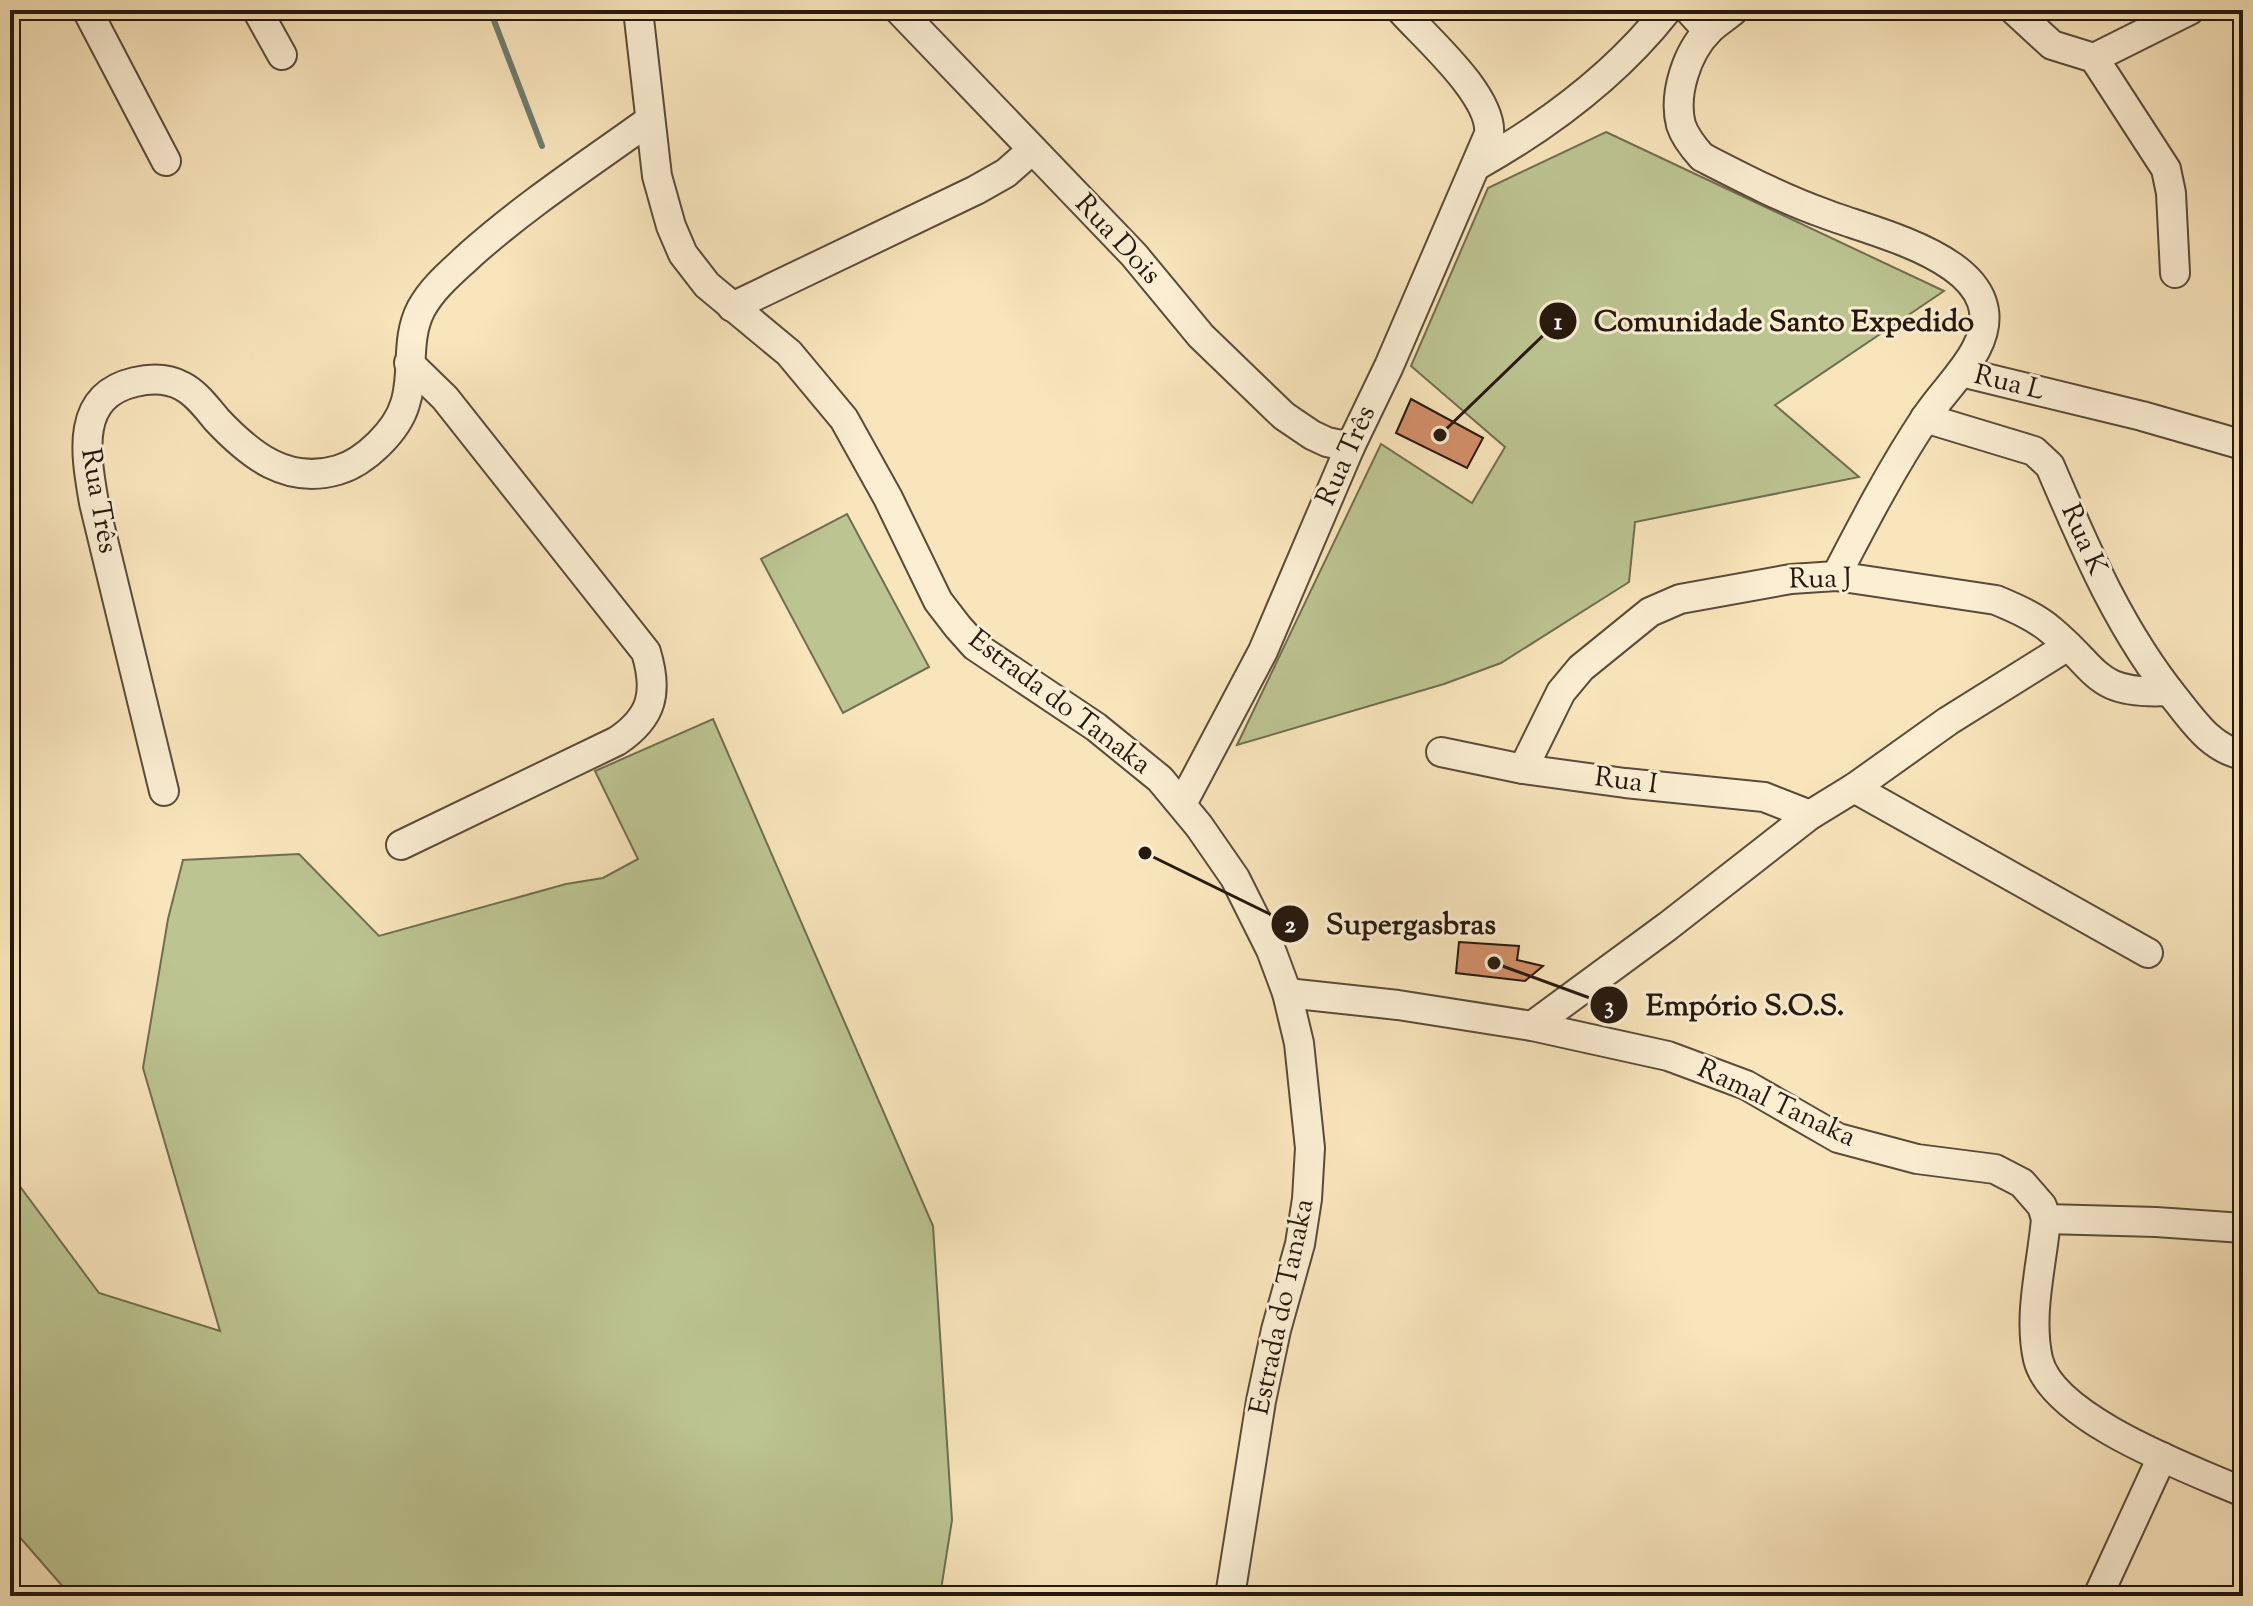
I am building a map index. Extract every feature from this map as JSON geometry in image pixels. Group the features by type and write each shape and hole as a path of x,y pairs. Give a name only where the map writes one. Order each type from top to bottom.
{"street":[{"path":"87,10 166,161"},
{"path":"257,10 282,55"},
{"name":"Estrada do Tanaka","path":"638,10 657,176 671,226 683,254 707,285 789,353 844,419 888,498 938,601 975,646 1107,735 1160,779 1182,804 1235,878 1271,950 1287,993 1299,1043 1310,1148 1307,1199 1300,1244 1276,1330 1261,1401 1230,1596"},
{"name":"Rua Dois","path":"899,10 1134,255 1201,336 1284,416 1312,435 1350,447"},
{"name":"Rua Três","path":"1182,804 1263,651 1476,166 1489,128 1481,102 1471,86 1401,10"},
{"path":"1476,166 1561,112 1615,69 1667,10"},
{"path":"1734,10 1698,21 1692,55 1683,75 1679,105 1681,125 1691,144 1702,157 1732,172 1819,212 1926,250 1959,269 1984,308 1984,327 1977,348 1961,372"},
{"path":"2014,10 2052,45 2094,58 2166,169 2171,193 2175,273"},
{"path":"2094,58 2190,10"},
{"name":"Rua Três","path":"164,791 94,503 87,462 87,433 93,413 104,397 123,384 148,379 168,380 186,388 228,431 264,461 291,473 313,475 340,470 364,457 386,437 405,404 414,326 427,299 443,280 501,228 650,120"},
{"path":"732,307 976,190 1006,173 1032,150"},
{"path":"401,845 617,741 634,730 653,694 653,675 646,652 445,398 409,363"},
{"name":"Rua L","path":"1836,576 1900,456 1961,372 2142,416 2243,445"},
{"name":"Rua K","path":"1925,418 2034,451 2050,466 2117,614 2169,691 2196,724 2215,743 2243,755"},
{"name":"Rua J","path":"1523,769 1561,692 1581,668 1650,612 1680,599 1791,579 1836,576 1996,600 2050,629 2096,676 2120,688 2169,691"},
{"path":"1532,1026 1668,926 1810,815 1854,788 1948,721 2068,646"},
{"name":"Rua I","path":"1441,752 1523,769 1764,797 1810,815"},
{"path":"1854,788 2148,953"},
{"name":"Ramal Tanaka","path":"1287,993 1398,1005 1532,1026 1625,1045 1703,1067 1746,1085 1838,1138 1917,1159 1995,1169 2022,1183 2042,1206 2046,1219"},
{"path":"2243,1228 2046,1219 2034,1323 2038,1358 2043,1374 2053,1387 2103,1427 2243,1492"},
{"path":"2098,1596 2162,1457"}],"green space":[{"path":"1606,132 1944,291 1775,405 1859,477 1635,522 1629,582 1501,663 1444,684 1237,745 1381,444 1472,503 1505,447 1411,366 1488,188"},
{"path":"847,514 929,667 843,713 761,559"},
{"path":"713,719 933,1226 952,1520 940,1596 71,1596 17,1534 10,1540 10,1173 99,1293 220,1331 143,1068 168,919 183,860 299,854 379,936 566,884 603,878 638,859 595,771"}],"building":[{"path":"1411,399 1483,438 1467,468 1396,433"},
{"path":"1459,942 1519,946 1517,960 1543,966 1525,981 1456,973"}],"waterway":[{"path":"490,10 542,146"}],"place":[{"name":"Comunidade Santo Expedido","path":"1440,435"},
{"name":"Supergasbras","path":"1145,853"},
{"name":"Empório S.O.S.","path":"1494,963"}]}
